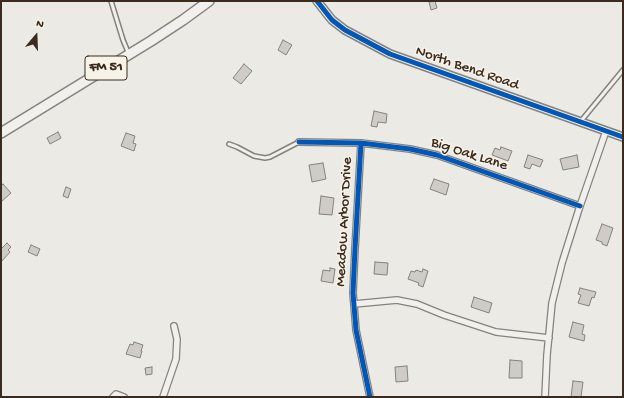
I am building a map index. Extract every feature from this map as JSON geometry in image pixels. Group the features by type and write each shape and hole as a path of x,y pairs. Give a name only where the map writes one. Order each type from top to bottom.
{"main road":[{"name":"FM 51","path":"1,133 183,20 209,1"}],"street":[{"name":"North Bend Road","path":"317,1 332,20 345,30 390,54 623,137"},
{"path":"545,397 552,303 562,263 606,131"},
{"name":"Big Oak Lane","path":"299,142 361,143 410,149 437,155 580,206"},
{"name":"Meadow Arbor Drive","path":"361,143 353,293 356,330 370,397"},
{"path":"354,304 397,300 417,304 444,315 496,332 549,338"},
{"path":"162,397 176,359 177,339 174,326"},
{"path":"113,397 116,394 124,397"}],"lane":[{"path":"112,1 123,40 129,54"},
{"path":"581,122 623,70"},
{"path":"229,144 254,156 265,158 270,157 299,142"}],"building":[{"path":"435,1 437,8 431,10 429,2"},
{"path":"283,40 292,45 286,55 278,50"},
{"path":"244,64 252,71 241,84 233,78"},
{"path":"374,111 387,114 386,123 378,122 377,127 371,126"},
{"path":"58,132 61,138 50,144 47,138"},
{"path":"126,133 135,136 133,143 136,144 134,151 121,146"},
{"path":"501,147 512,151 508,161 492,155 495,148 500,150"},
{"path":"528,155 543,160 540,167 532,164 530,169 524,167"},
{"path":"577,155 579,167 563,170 560,159"},
{"path":"323,163 326,179 312,182 309,165"},
{"path":"434,179 449,184 446,195 430,189"},
{"path":"3,184 11,193 1,202 1,186"},
{"path":"66,187 71,189 68,198 63,196"},
{"path":"321,196 334,198 332,215 319,214"},
{"path":"602,224 613,228 607,246 596,240"},
{"path":"7,243 11,247 8,250 10,252 1,262 1,249"},
{"path":"31,245 40,249 37,256 28,252"},
{"path":"375,262 388,263 387,275 374,274"},
{"path":"330,268 335,269 333,283 321,281 323,270 330,271"},
{"path":"423,269 428,271 423,287 418,285 419,283 408,279 411,271 415,272 416,270 422,272"},
{"path":"580,288 596,292 594,298 592,297 589,306 578,303 581,295 578,294"},
{"path":"474,297 492,303 489,313 471,307"},
{"path":"573,322 584,325 582,334 585,335 584,341 569,337"},
{"path":"134,342 143,345 140,358 126,354 130,344 133,345"},
{"path":"510,360 522,361 522,378 509,378"},
{"path":"407,366 408,381 396,382 395,367"},
{"path":"152,367 152,374 146,375 145,368"},
{"path":"573,381 583,382 581,397 571,397"}],"cycle path":[{"path":"317,1 332,20 345,30 390,54 623,137"},
{"path":"299,142 361,143 410,149 437,155 580,206"},
{"path":"361,143 353,293 356,330 370,397"}]}
